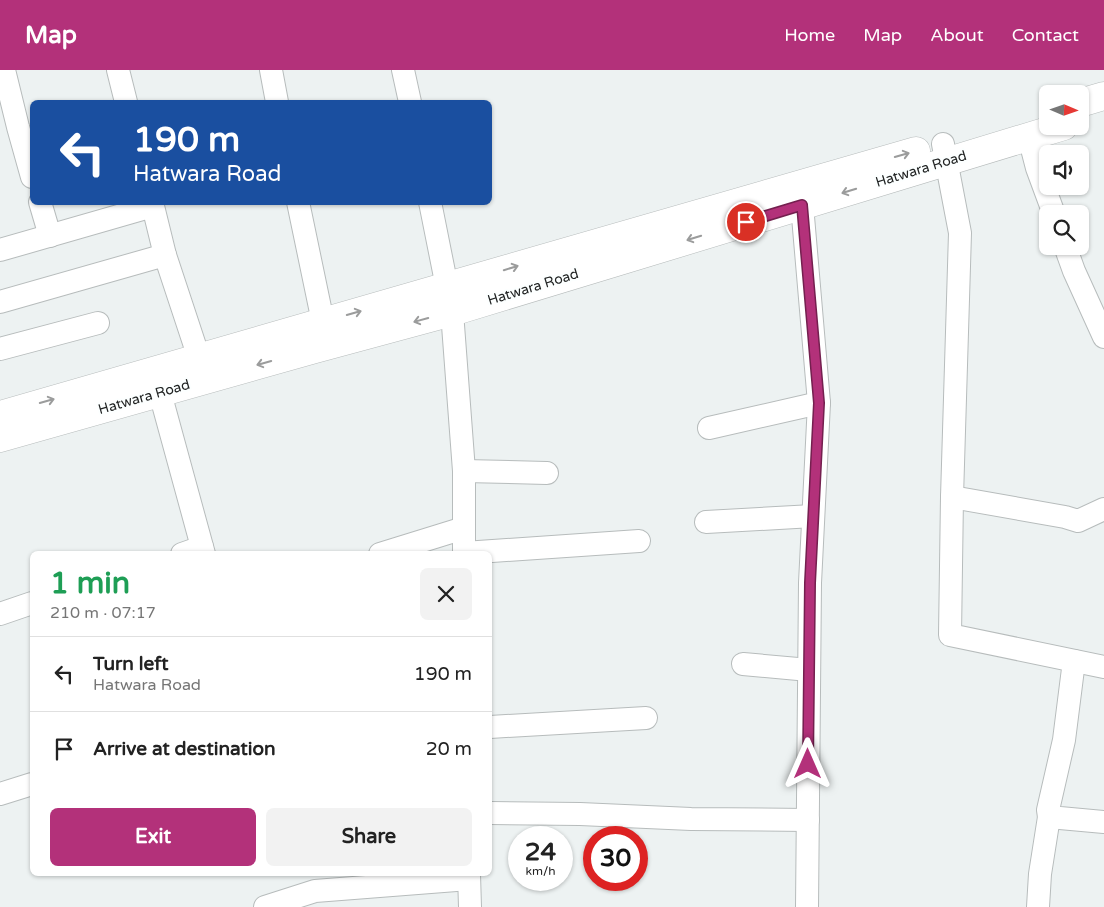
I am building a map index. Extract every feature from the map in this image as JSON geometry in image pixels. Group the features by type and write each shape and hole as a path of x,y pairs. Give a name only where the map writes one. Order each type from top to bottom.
{"street":[{"path":"4,70 9,129 30,173"},
{"path":"118,70 126,100"},
{"path":"270,70 277,100"},
{"path":"403,70 410,100"},
{"path":"1089,100 1104,96"},
{"path":"1089,118 1104,114"},
{"path":"1039,116 945,152 960,233 950,635 1104,667"},
{"name":"Hatwara Road","path":"0,438 160,393 201,369 450,299 945,152 1039,134"},
{"path":"1029,137 1051,205"},
{"path":"800,195 819,403 810,583 807,907"},
{"path":"41,205 50,236"},
{"path":"0,250 149,205"},
{"path":"152,205 165,255 201,369"},
{"path":"299,205 323,322"},
{"path":"431,205 450,299 464,471 464,551"},
{"path":"0,302 165,255"},
{"path":"1068,255 1104,337"},
{"path":"0,415 201,369 323,322 450,299"},
{"path":"0,349 98,324"},
{"path":"160,393 196,551"},
{"path":"709,428 819,403"},
{"path":"464,471 547,473"},
{"path":"952,497 1078,521 1104,509"},
{"path":"706,522 813,516"},
{"path":"390,551 464,528"},
{"path":"492,552 639,541"},
{"path":"0,614 30,604"},
{"path":"1038,907 1040,874 1049,817 1048,810 1064,740 1074,661"},
{"path":"743,664 809,670"},
{"path":"492,727 646,718"},
{"path":"0,794 30,785"},
{"path":"492,813 580,814 690,820 808,820"},
{"path":"1049,817 1104,822"},
{"path":"266,907 312,883 469,876 470,907"}],"route":[{"path":"746,222 802,205 819,403 810,583 808,764"}]}
